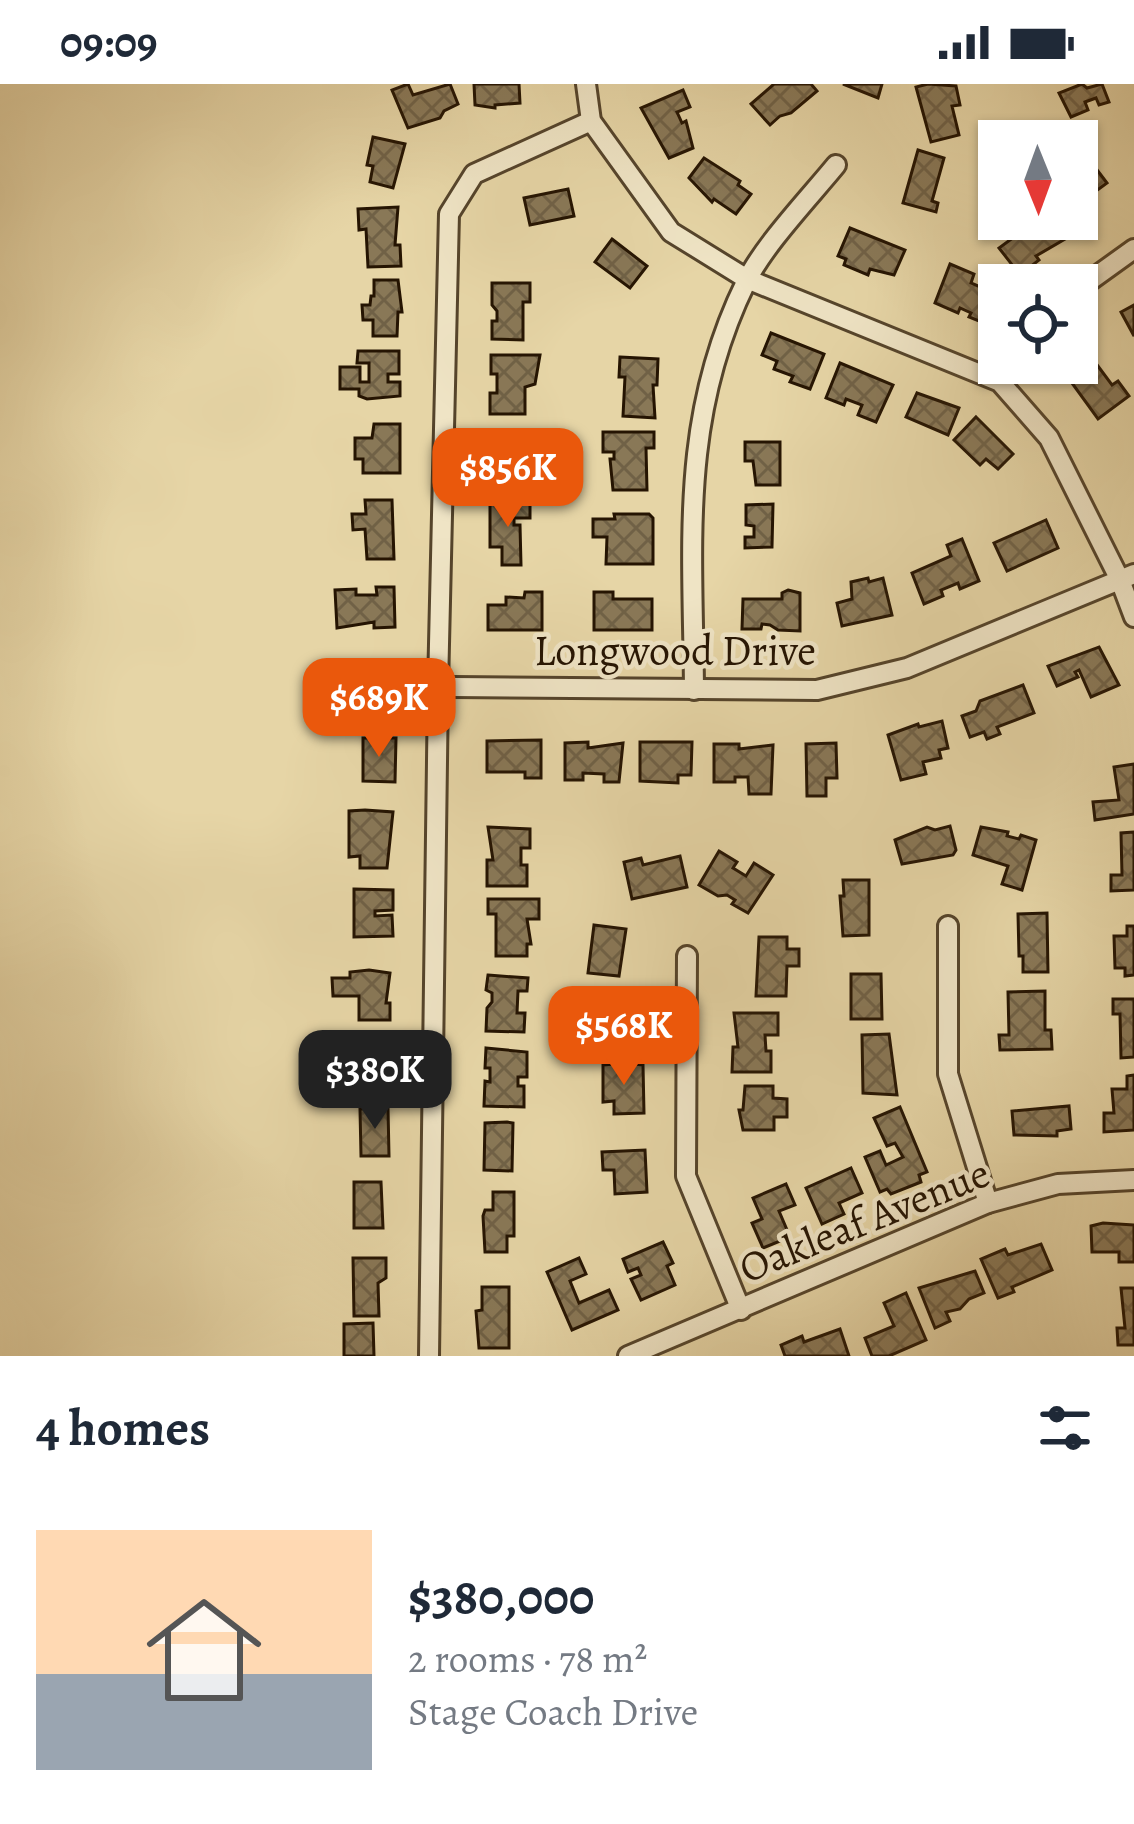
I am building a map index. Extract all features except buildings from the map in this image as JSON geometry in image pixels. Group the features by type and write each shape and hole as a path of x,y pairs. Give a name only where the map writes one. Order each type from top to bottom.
{"street":[{"path":"586,84 591,122 671,232 747,279 978,373"},
{"path":"429,1356 449,214 474,173 591,122"},
{"path":"694,690 693,465 706,384 747,279 836,164"},
{"path":"1098,275 1134,249"},
{"path":"1002,384 1049,438 1127,577 1134,617"},
{"name":"Longwood Drive","path":"340,686 817,690 907,668 1127,577"},
{"path":"948,926 948,1074 988,1203"},
{"path":"687,956 686,1176 741,1310"},
{"name":"Oakleaf Avenue","path":"628,1356 988,1203 1058,1184 1134,1180"}]}
